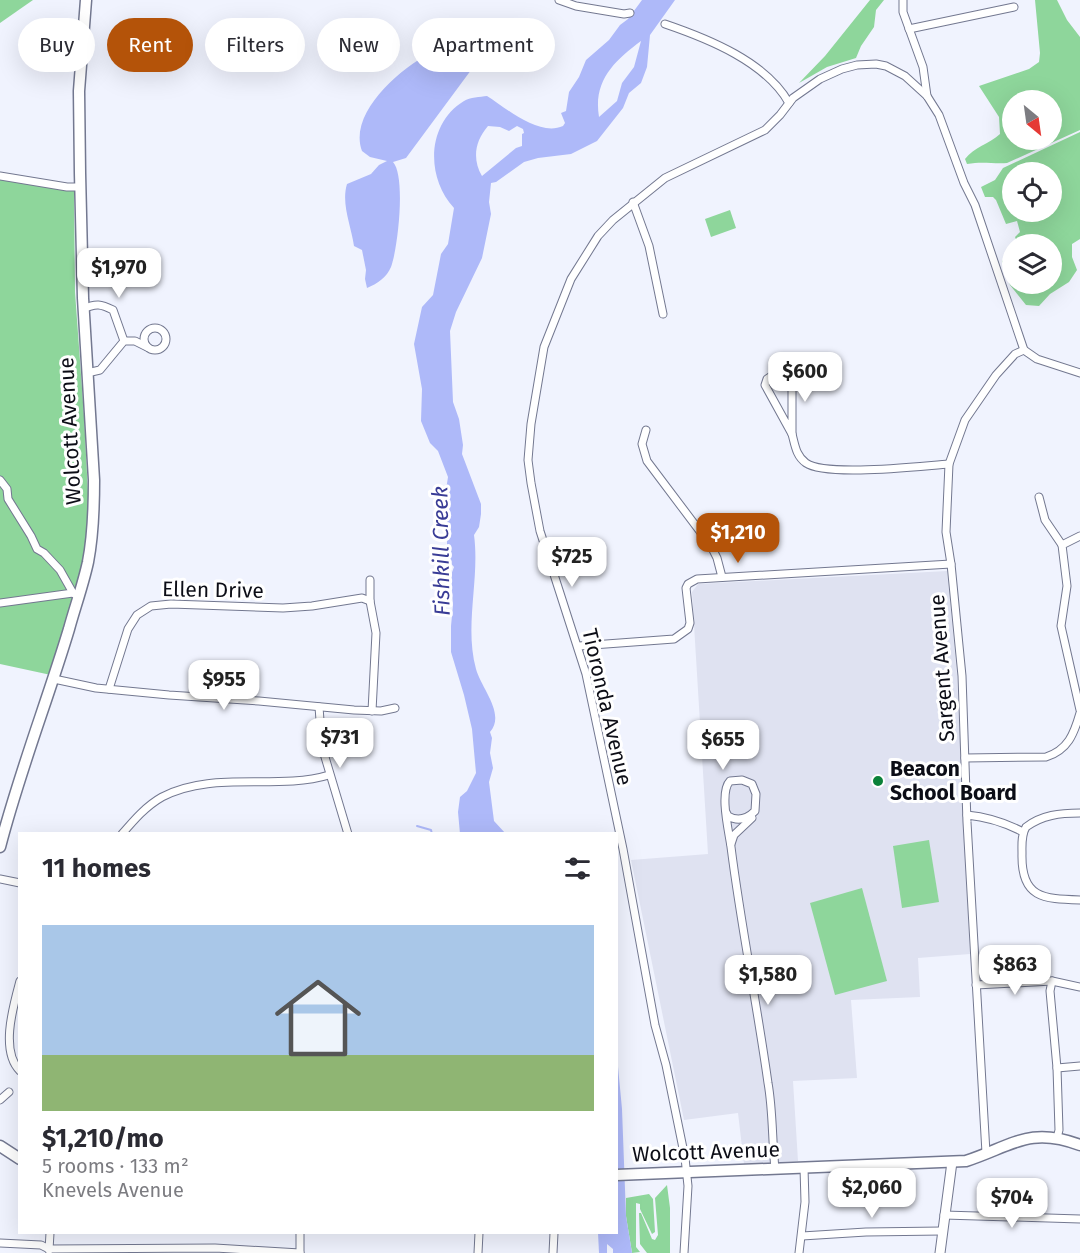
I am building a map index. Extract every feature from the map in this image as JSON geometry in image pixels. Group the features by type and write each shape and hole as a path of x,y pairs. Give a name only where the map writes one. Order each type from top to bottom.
{"main road":[{"name":"Wolcott Avenue","path":"0,847 19,778 54,679 76,595 88,563 94,507 84,309 79,91 86,0"},
{"name":"Wolcott Avenue","path":"618,1175 966,1161 1027,1137 1044,1136 1080,1145"},
{"path":"0,1146 18,1158"}],"street":[{"path":"559,0 576,6 630,13"},
{"path":"903,0 903,12 923,67 927,96 939,115 964,183 975,205 1024,350 1037,359 1080,373"},
{"path":"909,29 1014,7"},
{"path":"665,24 704,39 751,63 781,88 789,103"},
{"name":"Tioronda Avenue","path":"684,1253 688,1186 683,1174 666,1065 655,1025 623,849 579,646 540,531 528,460 531,424 544,346 571,279 598,236 633,202 665,178 765,130 789,103 820,79 832,73 858,65 886,66 905,76 927,96"},
{"path":"0,176 49,185 81,187"},
{"path":"633,202 649,246 663,315"},
{"path":"84,309 93,304 100,304 113,310 124,341"},
{"path":"124,341 135,341 147,347"},
{"path":"87,373 100,370 124,341"},
{"name":"Sargent Avenue","path":"986,1154 967,814 962,676 946,532 949,464 965,420 996,375 1015,354 1024,350"},
{"path":"792,434 792,384 785,375 776,373 767,379 765,385 792,434 799,456 807,464 813,467 849,470 949,464"},
{"path":"646,430 642,444 647,461 711,546 722,577"},
{"path":"0,480 7,489 8,499 38,549 60,570 76,595 0,603"},
{"path":"965,758 1046,757 1058,753 1072,738 1080,712 1061,626 1067,586 1062,545 1045,520 1039,497"},
{"path":"1062,545 1080,536"},
{"path":"579,646 674,639 688,629 690,623 688,584 697,579 951,564"},
{"path":"370,580 370,601 376,633 372,711"},
{"name":"Ellen Drive","path":"109,689 128,629 137,615 151,606 171,604 283,608 362,598 370,601"},
{"path":"54,679 96,688 319,707 372,711 395,708"},
{"path":"319,707 321,747 347,832"},
{"path":"124,832 136,817 152,804 181,789 201,785 238,783 295,783 329,776"},
{"path":"731,846 734,835 752,818 755,811 754,787 747,781 736,779 727,784 726,812 731,846 768,1083 775,1169"},
{"path":"726,812 728,816 739,819 755,811"},
{"path":"1080,813 1062,813 1033,822 1023,832 1022,866 1026,883 1032,890 1047,897 1080,900"},
{"path":"967,814 989,817 1023,832"},
{"path":"0,879 18,883"},
{"path":"976,985 1052,981 1080,987"},
{"path":"1052,981 1050,991 1058,1068 1059,1130 1057,1138"},
{"path":"18,990 6,1046 9,1057 18,1069"},
{"path":"1058,1068 1080,1066"},
{"path":"0,1100 9,1092"},
{"path":"940,1253 952,1162"},
{"path":"799,1253 805,1202 804,1168"},
{"path":"944,1215 1080,1219"},
{"path":"801,1236 942,1231"},
{"path":"49,1251 50,1234"},
{"path":"0,1243 41,1245 49,1251 215,1248 300,1253 300,1234"},
{"path":"478,1253 479,1234"},
{"path":"553,1253 554,1234"}],"shaded area":[{"path":"947,571 957,675 970,954 918,958 920,997 851,1000 857,1078 793,1081 798,1161 744,1164 738,1113 684,1120 631,860 708,854 692,592 698,584"}],"green space":[{"path":"0,0 33,0 0,23"},
{"path":"870,0 884,0 876,10 874,27 856,58 827,67 799,83 825,56"},
{"path":"1035,0 1057,0 1067,20 1080,37 1080,130 1062,138 1062,90 1002,90 1002,150 1036,150 1009,162 967,164 965,159 969,155 1000,134 999,117 979,86 1029,69 1039,62"},
{"path":"1080,132 1080,239 1072,244 1072,257 1077,270 1069,282 1062,286 1062,234 1018,234 1020,232 1017,222 1062,222 1062,162 1016,162 1042,150 1062,150 1062,140"},
{"path":"1002,170 1002,214 996,200 993,197 985,197 981,187 995,180"},
{"path":"0,178 74,190 75,292 90,532 84,566 51,675 0,664"},
{"path":"730,210 736,228 711,237 705,219"},
{"path":"1017,294 1050,294 1039,306 1026,305"},
{"path":"929,840 939,902 902,908 893,846"},
{"path":"862,888 887,981 835,995 810,903"},
{"path":"667,1185 670,1208 670,1253 647,1253 640,1244 639,1213 652,1239 655,1240 658,1235 655,1198"},
{"path":"649,1194 653,1199 655,1232 652,1234 640,1209 640,1204 636,1203 636,1247 640,1252 632,1253 626,1216 626,1198"}],"water":[{"name":"Fishkill Creek","path":"642,0 675,0 650,35 647,67 641,83 629,93 623,108 597,141 571,154 524,162 496,182 491,183 489,202 491,214 482,258 456,312 450,331 453,402 459,419 462,454 481,504 479,527 474,535 475,568 471,636 476,669 494,709 494,725 490,732 493,768 489,782 494,821 504,832 460,832 458,812 460,797 467,791 476,773 472,729 451,652 453,605 451,575 454,567 447,559 447,537 442,516 448,477 438,451 430,443 421,421 422,389 414,344 422,307 433,295 441,254 448,244 454,208 438,182 434,152 442,123 452,111 466,100 475,97 487,96 533,125 544,128 563,126 565,123 561,113 566,111 569,92 586,60 609,40 620,25 628,19","holes":["641,41 634,67 622,83 617,101 599,117 599,93 603,82 614,64","488,126 500,127 509,131 517,126 523,129 522,146 516,148 482,176 476,157 480,138"]},
{"path":"412,64 412,72 470,72 406,158 393,162 397,170 400,196 394,258 387,274 367,288 362,250 354,246 345,192 347,184 371,174 379,165 387,161 370,157 362,151 360,137 362,122 379,94"},
{"path":"618,1067 626,1216 632,1253 613,1253 613,1249 607,1244 607,1253 599,1253 598,1234 618,1234"}],"waterway":[{"path":"417,826 432,832"}],"place":[{"name":"Beacon School Board","path":"878,781"}]}
